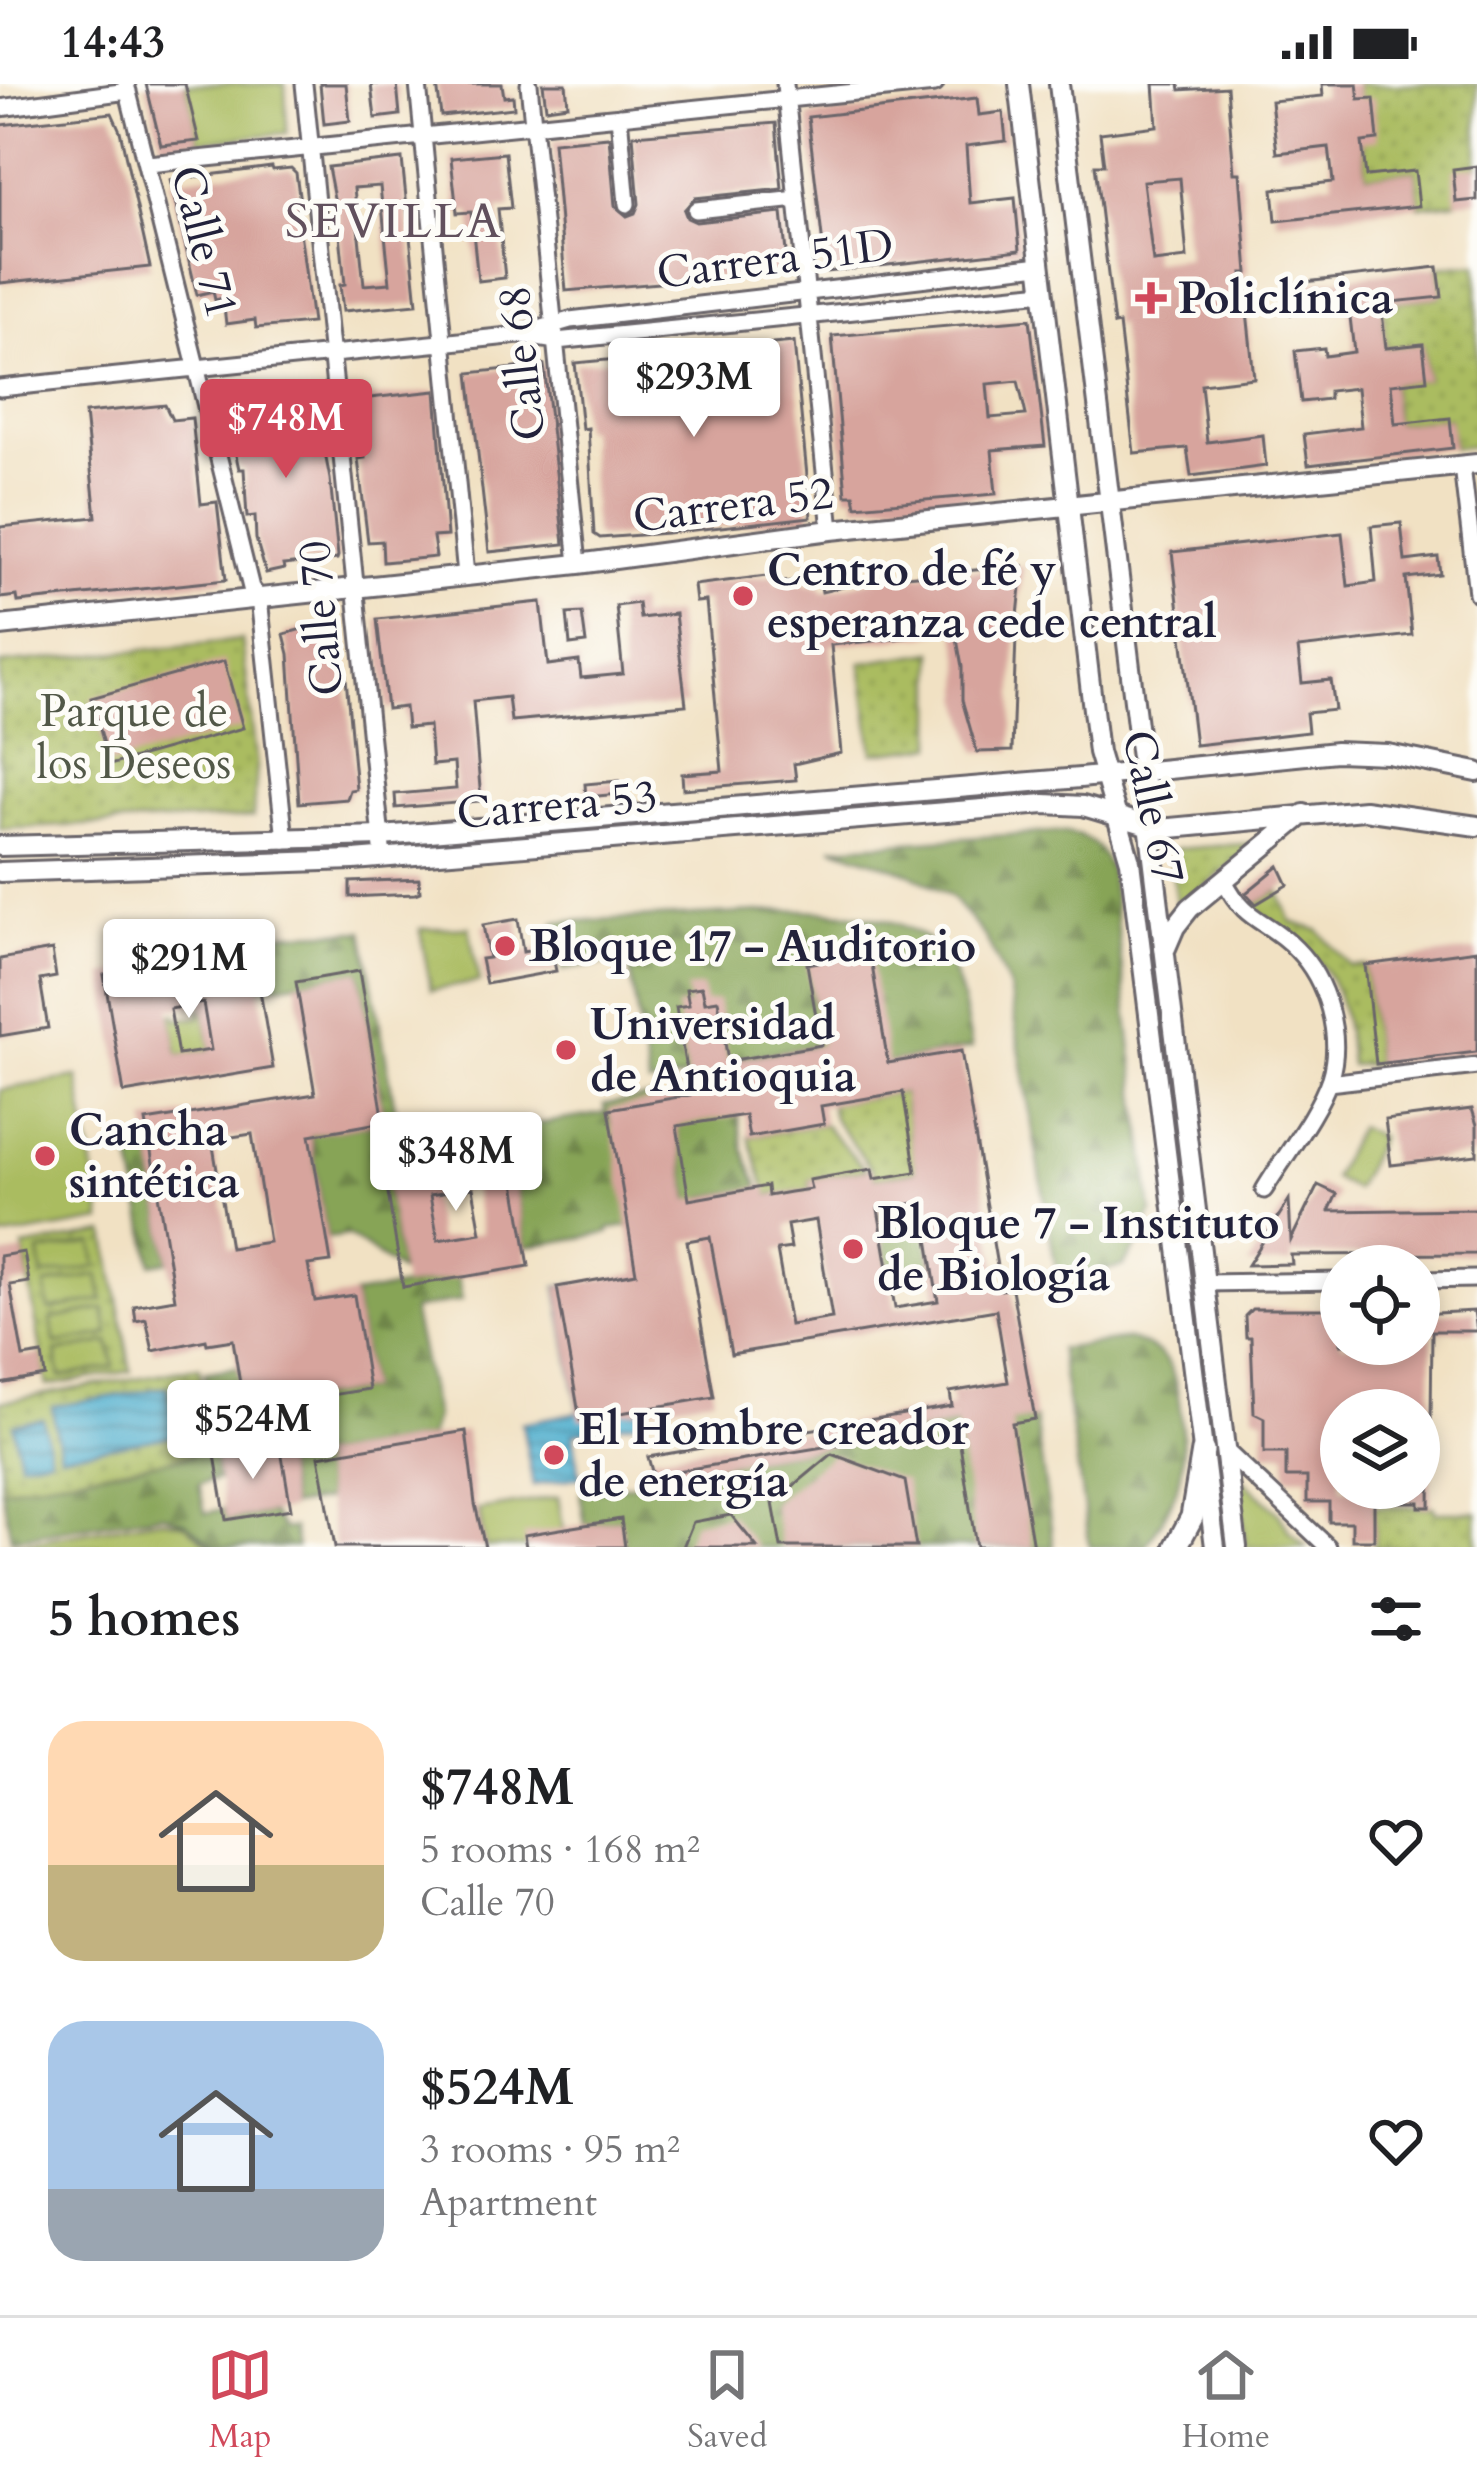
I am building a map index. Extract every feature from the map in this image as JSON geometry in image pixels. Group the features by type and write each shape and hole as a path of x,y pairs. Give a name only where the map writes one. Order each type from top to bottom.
{"highway":[{"path":"1176,1547 1192,1517 1214,1450"}],"main road":[{"name":"Calle 67","path":"1019,84 1098,752 1130,861 1214,1450 1238,1547"},
{"name":"Calle 67","path":"1059,84 1205,1283 1215,1547"},
{"path":"1045,300 1086,303"},
{"name":"Carrera 52","path":"0,626 578,564 831,530 1470,465"},
{"name":"Carrera 53","path":"0,846 382,836 1356,751 1477,772"},
{"name":"Carrera 53","path":"0,872 383,858 1045,804 1072,805 1150,827 1178,829 1381,810 1477,826"},
{"path":"1164,952 1183,917 1304,814"}],"street":[{"name":"Calle 70","path":"304,84 383,858"},
{"path":"418,84 466,575"},
{"name":"Calle 68","path":"529,84 578,564"},
{"path":"148,164 619,116 786,92 935,84"},
{"path":"0,108 127,87"},
{"name":"Calle 71","path":"127,87 251,588 259,598 285,840"},
{"path":"786,92 831,530"},
{"path":"619,116 627,204"},
{"path":"696,210 797,200"},
{"name":"Carrera 51D","path":"0,388 443,344 519,335 554,322 1040,265"},
{"name":"Carrera 51D","path":"519,335 556,341 1045,300"},
{"path":"1470,465 1477,593"},
{"path":"1224,880 1245,914 1289,942 1312,968 1322,986 1332,1030 1334,1052 1328,1083 1264,1190"},
{"path":"1328,1083 1477,1066"},
{"path":"1440,1280 1477,1280"},
{"path":"1205,1283 1320,1281"},
{"path":"1214,1450 1328,1547"}],"green space":[{"path":"185,84 285,84 287,133 199,141"},
{"path":"1357,84 1477,84 1477,166 1456,202 1419,206 1415,171 1366,176"},
{"path":"1477,264 1477,446 1453,448 1449,418 1395,424 1391,384 1427,379 1423,345 1386,348 1381,303 1441,297 1438,267"},
{"name":"Parque de los Deseos","path":"242,640 257,767 253,817 0,829 0,664"},
{"path":"934,652 934,746 873,753 861,663"},
{"path":"1054,832 1090,841 1110,871 1152,1213 1142,1240 1123,1266 1058,1281 1009,987 986,938 951,896 910,873 832,847"},
{"path":"1256,843 1177,910 1171,860 1176,849"},
{"path":"1279,891 1291,922 1318,930 1350,966 1365,965 1376,1064 1350,1065 1342,1009 1325,971 1297,940 1251,907"},
{"path":"803,910 884,920 904,926 937,948 954,974 972,1048 888,1063 811,1046 735,1059 649,1085 628,960 563,970 555,922"},
{"path":"469,927 479,982 431,990 420,929"},
{"path":"363,931 402,1146 436,1141 438,1153 383,1162 401,1272 348,1235 327,1238 310,1134 384,1122 359,972 260,988 251,934"},
{"path":"204,1009 211,1050 178,1055 171,1015 176,1014 177,1020 200,1016 199,1010"},
{"name":"Cancha sintética","path":"78,1077 102,1221 0,1238 0,1090"},
{"path":"903,1092 917,1171 874,1179 872,1169 833,1118 830,1104"},
{"path":"652,1097 629,1226 609,1229 609,1233 526,1247 508,1141 454,1150 452,1138 605,1113 604,1105"},
{"path":"674,1112 738,1116 743,1148 759,1188 705,1197 691,1209"},
{"path":"824,1124 866,1170 810,1180 811,1189 768,1196 749,1137"},
{"path":"1358,1127 1380,1138 1355,1189 1333,1178"},
{"path":"151,1152 169,1261 152,1264 131,1156"},
{"path":"922,1202 933,1268 889,1275 878,1209"},
{"path":"106,1233 131,1371 47,1386 23,1247","holes":["93,1243 97,1267 43,1276 39,1252","98,1275 103,1300 49,1310 45,1285","104,1309 109,1334 55,1344 51,1319","109,1342 114,1367 60,1377 56,1352"]},
{"path":"93,1242 98,1267 43,1277 39,1252"},
{"path":"99,1275 103,1300 49,1310 44,1285"},
{"path":"458,1277 462,1300 412,1310 435,1416 429,1438 320,1456 327,1500 291,1506 280,1444 219,1454 205,1373 238,1367 245,1409 369,1389 354,1295"},
{"path":"104,1309 109,1334 55,1344 50,1319"},
{"path":"1128,1339 1154,1350 1172,1372 1182,1425 1180,1478 1145,1547 1090,1547 1059,1349"},
{"path":"110,1342 115,1367 60,1377 55,1352"},
{"path":"199,1367 213,1448 191,1452 191,1456 2,1489 0,1402","holes":["166,1387 61,1454 52,1408"]},
{"path":"1035,1419 1054,1547 625,1547 620,1520 585,1525 580,1493 642,1483 653,1475 957,1425"},
{"path":"213,1448 219,1479 199,1484 205,1513 224,1509 227,1520 271,1513 283,1529 293,1528 297,1547 216,1547 185,1522 163,1514 11,1539 2,1489"},
{"path":"1237,1474 1278,1512 1306,1547 1246,1547"},
{"path":"558,1497 563,1529 526,1547 485,1547 479,1510"},
{"path":"1374,1509 1477,1512 1477,1547 1374,1547"},
{"path":"161,1519 185,1524 211,1547 0,1547"}],"water":[{"path":"574,1284 595,1410 638,1403 641,1421 573,1433 580,1477 533,1485 522,1423 579,1412 557,1287"},
{"path":"167,1387 175,1435 60,1455 52,1407"},
{"path":"43,1419 50,1457 20,1462 13,1424"}],"building":[{"path":"146,84 185,84 199,141 161,145"},
{"path":"320,84 346,84 350,121 324,124"},
{"path":"371,84 397,84 400,115 375,118"},
{"path":"437,84 502,84 504,97 513,96 514,108 441,116"},
{"path":"543,84 566,84 568,105 546,108"},
{"path":"1154,84 1179,84 1180,90 1227,87 1234,173 1240,173 1248,273 1243,273 1254,378 1201,384 1207,442 1263,435 1266,466 1191,476 1187,448 1134,453 1095,165 1104,165 1100,133 1157,126","holes":["1180,178 1187,258 1153,262 1143,181"]},
{"path":"1322,84 1357,84 1359,99 1374,98 1378,140 1362,142 1366,176 1415,171 1419,206 1276,221 1273,189 1333,182 1329,147 1277,153 1271,101 1323,96"},
{"path":"977,98 979,115 1003,112 1006,141 966,146 970,203 1015,198 1020,250 826,272 808,117"},
{"path":"112,113 150,267 0,283 0,125"},
{"path":"776,123 782,189 695,198 684,210 696,222 782,213 788,272 566,291 553,142 609,137 615,206 627,216 639,204 633,135"},
{"path":"505,153 511,208 498,209 505,278 478,281 471,212 457,213 451,158"},
{"path":"402,159 417,304 343,311 339,224 328,167","holes":["380,186 390,283 364,285 354,188"]},
{"path":"1477,166 1477,200 1456,202 1453,169"},
{"path":"291,168 296,173 312,323 256,328 255,320 226,324 223,298 215,300 213,291 197,295 170,180"},
{"path":"1438,267 1442,297 1381,303 1386,348 1423,344 1427,380 1391,384 1395,424 1450,418 1453,448 1308,465 1304,434 1361,427 1357,388 1329,391 1329,399 1301,402 1295,351 1324,348 1325,356 1354,352 1349,308 1291,314 1287,284"},
{"path":"1030,319 1045,446 992,450 996,494 856,506 854,495 846,495 832,336","holes":["1018,381 1026,415 990,418 987,384"]},
{"path":"794,342 811,517 667,533 600,538 594,534 588,428 582,429 575,363"},
{"path":"544,365 564,544 489,552 469,373"},
{"path":"436,391 447,536 433,537 436,557 383,562 382,541 368,542 358,459 365,458 360,399"},
{"path":"292,395 293,401 314,397 338,556 283,565 284,569 266,573 255,516 247,517 244,469 239,469 225,405 247,401 249,409 274,406 273,398"},
{"path":"165,405 172,420 192,418 201,504 217,502 226,580 18,602 17,596 0,598 0,527 96,517 85,413"},
{"path":"1401,523 1405,561 1438,557 1440,574 1406,578 1412,635 1298,648 1302,683 1331,680 1335,710 1306,713 1308,732 1195,745 1172,552 1342,533 1348,586 1376,582 1371,526"},
{"path":"1023,566 1012,751 977,752 962,700 955,628 926,636 831,645 841,753 794,764 796,780 683,789 682,774 722,771 706,601 696,602 694,585 775,575 776,583 792,581 821,587 822,592 881,578"},
{"path":"541,602 548,665 579,661 581,678 623,674 616,606 638,603 640,618 675,614 686,705 511,721 508,697 473,701 481,801 396,808 395,794 456,789 454,763 432,765 429,726 407,728 405,707 387,709 377,619"},
{"path":"582,613 586,643 570,645 567,614"},
{"path":"316,625 319,636 342,634 356,789 350,790 347,799 299,803 284,634"},
{"path":"224,661 243,728 110,765 91,698"},
{"path":"619,781 620,794 586,797 585,784"},
{"path":"1279,866 1288,885 1256,904 1246,893"},
{"path":"419,879 420,892 415,894 350,897 350,882"},
{"path":"518,919 523,952 551,947 556,971 486,984 481,959 489,958 483,925"},
{"path":"253,949 273,1068 124,1093 104,975","holes":["203,1003 211,1050 178,1055 170,1009"]},
{"path":"52,950 56,977 40,980 48,1028 0,1036 0,959"},
{"path":"1477,950 1477,1052 1376,1064 1365,965"},
{"path":"870,953 888,1063 961,1051 1001,1290 1012,1289 1035,1419 1012,1423 1033,1547 976,1547 957,1425 653,1475 648,1457 952,1406 950,1392 1008,1382 996,1310 731,1354 710,1237 687,1241 714,1397 580,1420 557,1287 636,1273 609,1109 690,1095 676,1007 689,1005 686,989 702,987 705,1002 718,1000 728,1061 821,1045 807,964","holes":["903,1092 916,1172 874,1179 872,1169 809,1180 811,1189 768,1196 767,1186 689,1200 677,1126 745,1115 749,1137 824,1124 821,1106","922,1202 938,1301 895,1308 878,1209","816,1220 832,1318 790,1325 777,1250 791,1248 787,1225"]},
{"path":"359,971 384,1122 310,1135 331,1262 308,1265 315,1301 354,1295 369,1389 244,1409 233,1340 207,1344 206,1340 153,1351 146,1319 136,1321 134,1306 175,1299 146,1121 315,1094 296,982","holes":["252,1134 269,1242 230,1248 212,1140"]},
{"path":"1472,1109 1477,1155 1391,1165 1385,1120"},
{"path":"508,1141 529,1266 403,1287 383,1162","holes":["473,1188 481,1233 438,1240 430,1195"]},
{"path":"1318,1185 1337,1194 1329,1211 1477,1209 1477,1254 1440,1254 1440,1245 1320,1245 1320,1255 1291,1255 1292,1264 1248,1265 1289,1200 1291,1240"},
{"path":"24,1252 29,1282 10,1285 23,1357 42,1354 45,1376 0,1384 0,1256"},
{"path":"1252,1309 1320,1309 1320,1365 1432,1365 1431,1389 1320,1389 1320,1502 1307,1502 1307,1477 1286,1477 1286,1453 1264,1453 1264,1418 1254,1413 1251,1337 1246,1337 1245,1316"},
{"path":"1474,1311 1477,1331 1440,1331 1440,1313"},
{"path":"466,1431 485,1547 335,1547 319,1456"},
{"path":"280,1444 291,1509 226,1520 215,1455"},
{"path":"832,1454 905,1481 916,1547 781,1547 773,1503"},
{"path":"1329,1509 1374,1509 1374,1540 1352,1540 1352,1522 1329,1522"},
{"path":"731,1515 757,1547 683,1547 693,1522"},
{"path":"621,1519 625,1547 526,1547 524,1535"}],"place":[{"name":"Policlínica","path":"1151,298"},
{"name":"Centro de fé y esperanza cede central","path":"743,596"},
{"name":"Bloque 17 - Auditorio","path":"505,946"},
{"name":"Universidad de Antioquia","path":"566,1050"},
{"name":"Cancha sintética","path":"45,1156"},
{"name":"Bloque 7 - Instituto de Biología","path":"853,1249"},
{"name":"El Hombre creador de energía","path":"554,1455"}],"district":[{"name":"SEVILLA","path":"394,221"}]}
